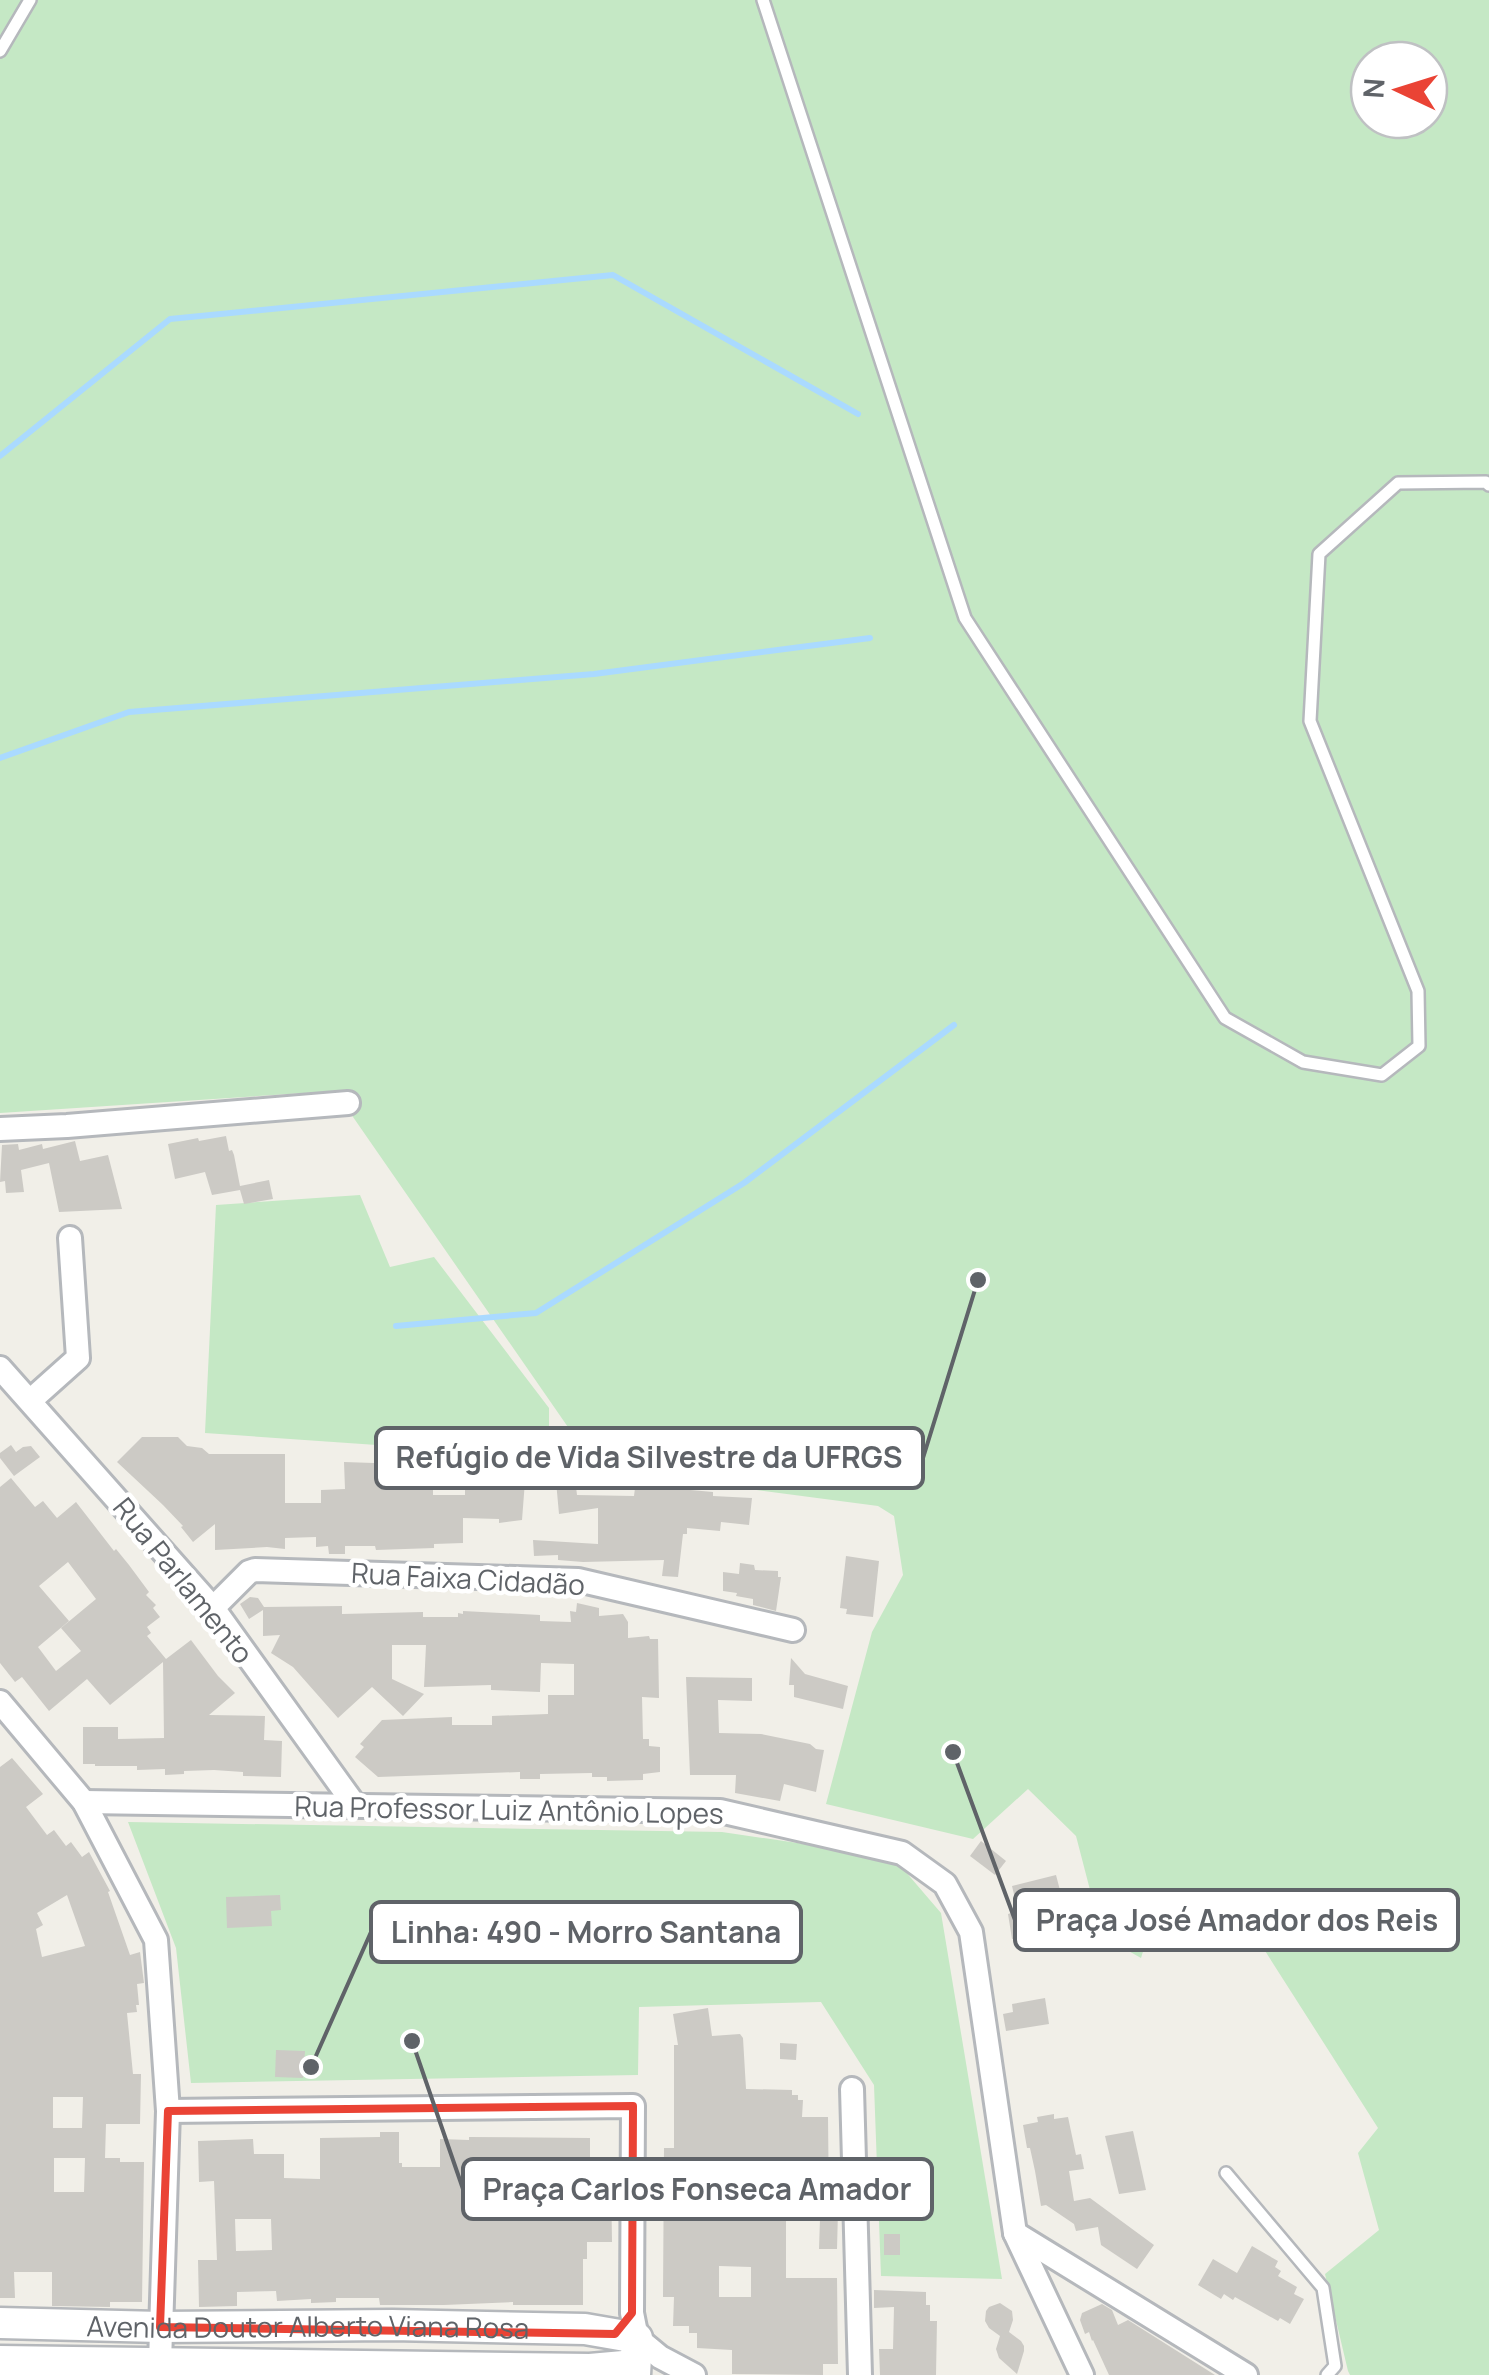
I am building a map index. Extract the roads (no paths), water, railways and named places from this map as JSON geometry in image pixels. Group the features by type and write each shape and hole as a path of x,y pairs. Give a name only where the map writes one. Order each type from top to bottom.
{"street":[{"path":"0,1129 348,1103"},
{"path":"31,1400 78,1358 70,1238"},
{"name":"Rua Parlamento","path":"0,1368 213,1608 354,1804"},
{"name":"Rua Faixa Cidadão","path":"213,1608 249,1572 256,1570 578,1580 793,1630"},
{"path":"0,1702 84,1802 156,1940 168,2111 160,2363"},
{"name":"Rua Professor Luiz Antônio Lopes","path":"84,1802 720,1811 902,1853 945,1884 970,1932 1015,2232 1082,2375"},
{"path":"852,2089 860,2375"},
{"path":"168,2111 633,2106 628,2353 694,2375"},
{"path":"1015,2232 1246,2375"},
{"name":"Avenida Doutor Alberto Viana Rosa","path":"0,2323 585,2329 628,2353"},
{"path":"392,2325 394,2366"},
{"name":"Avenida Doutor Alberto Viana Rosa","path":"0,2361 590,2368 628,2353"}],"lane":[{"path":"0,51 30,0"},
{"path":"763,0 966,618 1225,1018 1303,1062 1382,1075 1419,1046 1418,991 1310,720 1319,554 1398,483 1489,485"},
{"path":"1226,2173 1323,2288 1335,2366 1328,2375"}],"waterway":[{"path":"0,456 170,319 613,275 858,414"},
{"path":"0,758 129,712 594,674 870,638"},
{"path":"396,1326 536,1313 744,1183 954,1025"}],"place":[{"name":"Refúgio de Vida Silvestre da UFRGS","path":"978,1280"},
{"name":"Praça José Amador dos Reis","path":"953,1752"},
{"name":"Praça Carlos Fonseca Amador","path":"412,2041"},
{"name":"Linha: 490 - Morro Santana","path":"311,2067"}]}
